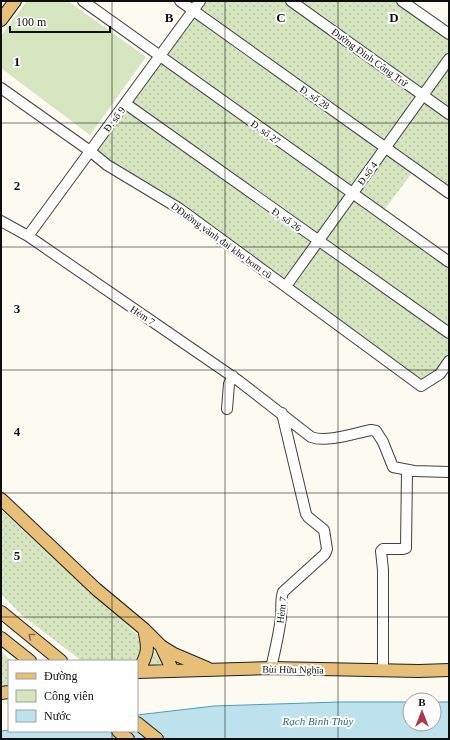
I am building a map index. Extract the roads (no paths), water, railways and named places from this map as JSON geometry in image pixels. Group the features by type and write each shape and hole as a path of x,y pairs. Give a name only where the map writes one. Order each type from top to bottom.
{"main road":[{"path":"1,20 15,1"},
{"path":"1,499 96,589 144,629 161,646 174,654 212,670"},
{"path":"1,612 60,660"},
{"path":"138,670 147,656 148,646 144,629"},
{"path":"1,638 29,660"},
{"path":"161,646 174,671"},
{"name":"Bùi Hữu Nghĩa","path":"138,672 271,668 449,670"},
{"path":"138,724 158,739"},
{"path":"119,732 128,739"}],"street":[{"name":"Đ. số 27","path":"83,1 449,262"},
{"name":"Đ. số 28","path":"180,1 449,193"},
{"name":"Đ. số 9","path":"28,236 200,1"},
{"name":"Đường Đinh Công Trứ","path":"291,1 449,114"},
{"path":"402,1 449,34"},
{"name":"Đ.số 4","path":"286,286 449,59"},
{"name":"DĐường vành đai kho bom cũ","path":"1,88 90,151 107,165 183,211 421,386 440,374 449,361"},
{"name":"Đ, số 26","path":"126,104 449,333"},
{"path":"183,211 365,344"},
{"name":"Hẻm 7","path":"1,221 28,236 233,376 311,437 318,439 336,438 371,430 376,431 383,442 393,467 407,470 449,472"},
{"path":"227,408 229,384 233,376"},
{"name":"Hẻm 7","path":"271,668 278,638 281,615 281,599 283,592 325,554 327,549 324,530 306,514 282,413"},
{"path":"383,670 383,570 381,551 383,549 405,548 407,470"}],"water":[{"name":"Rạch Bình Thủy","path":"339,702 402,702 402,732 442,732 442,702 449,702 449,739 1,739 1,731 8,730 8,732 138,732 138,715 214,706"}]}
